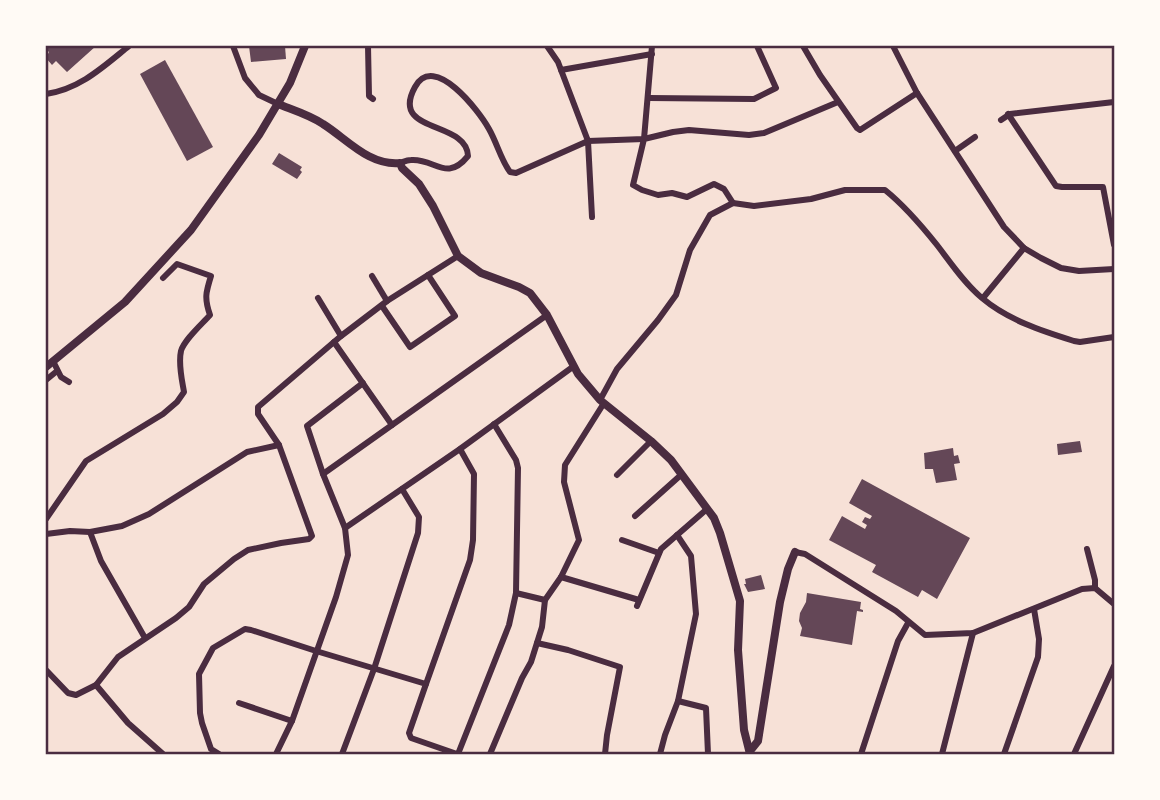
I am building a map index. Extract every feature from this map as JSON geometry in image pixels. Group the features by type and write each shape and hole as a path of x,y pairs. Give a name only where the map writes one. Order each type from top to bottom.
{"street":[{"path":"46,94 78,85 129,46"},
{"path":"233,46 245,78 259,95 321,122 370,157 389,164 413,159 446,169 460,166 468,156 468,150 462,140 414,116 411,94 418,81 427,76 440,77 475,109 510,172 516,173 588,141 644,139 689,130 749,135 764,133 838,102"},
{"path":"69,382 49,364 125,302 191,230 259,135 290,83 305,46"},
{"path":"368,46 369,96 373,99"},
{"path":"547,46 558,62 588,141 592,217"},
{"path":"652,46 644,139 632,188 658,195 672,193 687,197 713,184 724,188 733,203"},
{"path":"649,98 754,99 776,88 757,46"},
{"path":"803,46 838,102 860,130 917,93"},
{"path":"894,46 917,93 1004,227 1024,248 1061,268 1079,271 1115,270"},
{"path":"561,70 652,54"},
{"path":"1001,120 1009,114 1115,102"},
{"path":"1009,114 1056,186 1102,187 1115,245"},
{"path":"955,151 975,137"},
{"path":"400,163 419,184 433,206 458,256 481,273 530,293 547,315 578,374 602,402 671,460 714,518 740,601 738,650 744,730 750,753"},
{"path":"490,754 531,662 542,627 545,600 561,577 579,540 564,482 565,465 602,402 617,369 676,295 690,250 710,215 733,203 784,203 811,200 845,190 885,190 908,211 983,299 1031,326 1074,341 1115,337"},
{"path":"983,299 1024,248"},
{"path":"46,670 68,694 76,695 96,685 118,657 183,613 204,584 233,559 248,550 309,539 312,536 279,445 258,414 258,407 341,336 385,303 458,256"},
{"path":"46,519 86,461 163,414 184,392 181,351 210,315 205,295 211,276 177,264 163,278"},
{"path":"372,276 410,347 455,316 428,275"},
{"path":"318,298 341,336"},
{"path":"323,474 547,315"},
{"path":"334,342 392,425"},
{"path":"345,528 574,366"},
{"path":"46,380 57,371"},
{"path":"276,754 292,720 348,555 345,528 307,426 363,383"},
{"path":"460,449 474,474 470,560 409,733 411,738 458,754 509,625 516,593 518,468 494,424"},
{"path":"617,475 651,442"},
{"path":"46,534 90,532 122,526 149,514 247,452 279,445"},
{"path":"635,516 682,474"},
{"path":"342,754 374,669 418,533 419,517 402,489"},
{"path":"46,501 54,507"},
{"path":"561,577 638,603 661,548 707,509"},
{"path":"90,532 101,561 145,638"},
{"path":"660,754 678,701 695,614 691,556 677,535"},
{"path":"622,540 659,553"},
{"path":"1087,549 1095,589"},
{"path":"750,753 758,741 780,602 795,552 805,555 896,611 925,635 973,633 1076,590 1095,589 1115,604"},
{"path":"516,593 545,600"},
{"path":"1004,754 1038,657 1039,639 1034,609"},
{"path":"861,754 898,641 908,623"},
{"path":"219,754 211,749 202,723 199,674 213,649 245,629 426,684"},
{"path":"942,754 973,633"},
{"path":"537,643 620,667 605,754"},
{"path":"1074,754 1115,666"},
{"path":"96,685 128,723 163,754"},
{"path":"247,705 250,697"},
{"path":"678,701 706,708 708,754"},
{"path":"240,703 292,720"}],"building":[{"path":"46,46 96,46 67,72 56,61 52,65 46,58 49,52"},
{"path":"249,46 285,46 286,59 251,62"},
{"path":"165,60 213,147 187,161 140,74"},
{"path":"279,153 302,167 297,179 272,164"},
{"path":"1080,441 1082,452 1058,455 1057,444"},
{"path":"953,448 954,456 958,455 960,463 954,464 957,480 936,483 933,469 925,469 924,453"},
{"path":"862,479 970,538 937,599 922,590 918,597 872,572 876,565 829,540 842,516 865,529 867,525 862,522 865,517 870,519 872,516 849,503"},
{"path":"761,575 765,589 748,592 745,579"},
{"path":"807,593 861,602 860,609 863,612 857,611 852,645 800,636 800,613"}]}
